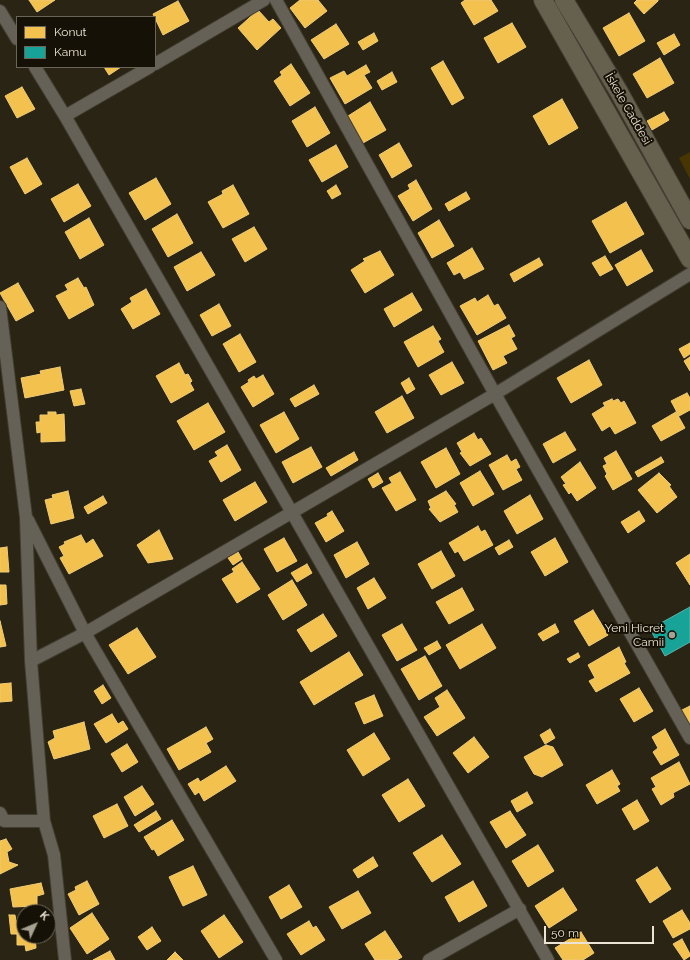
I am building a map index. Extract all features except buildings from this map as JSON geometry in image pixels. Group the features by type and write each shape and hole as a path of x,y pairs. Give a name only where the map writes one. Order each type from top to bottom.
{"main road":[{"path":"542,0 602,101 690,259"},
{"name":"İskele Caddesi","path":"564,0 619,92 690,220"}],"street":[{"path":"156,63 264,0"},
{"path":"276,0 495,394 690,738"},
{"path":"0,11 16,37"},
{"path":"35,68 65,116 291,514 520,909 548,960"},
{"path":"65,116 148,68"},
{"path":"30,661 85,633 291,514 495,394 690,274"},
{"path":"0,306 26,517 30,661 44,821 54,855 65,960"},
{"path":"26,517 85,633 276,960"},
{"path":"1,819 44,821"},
{"path":"429,960 520,909"}],"shaded area":[{"path":"690,152 690,179 679,158"}],"place":[{"name":"Yeni Hicret Camii","path":"672,635"}]}
